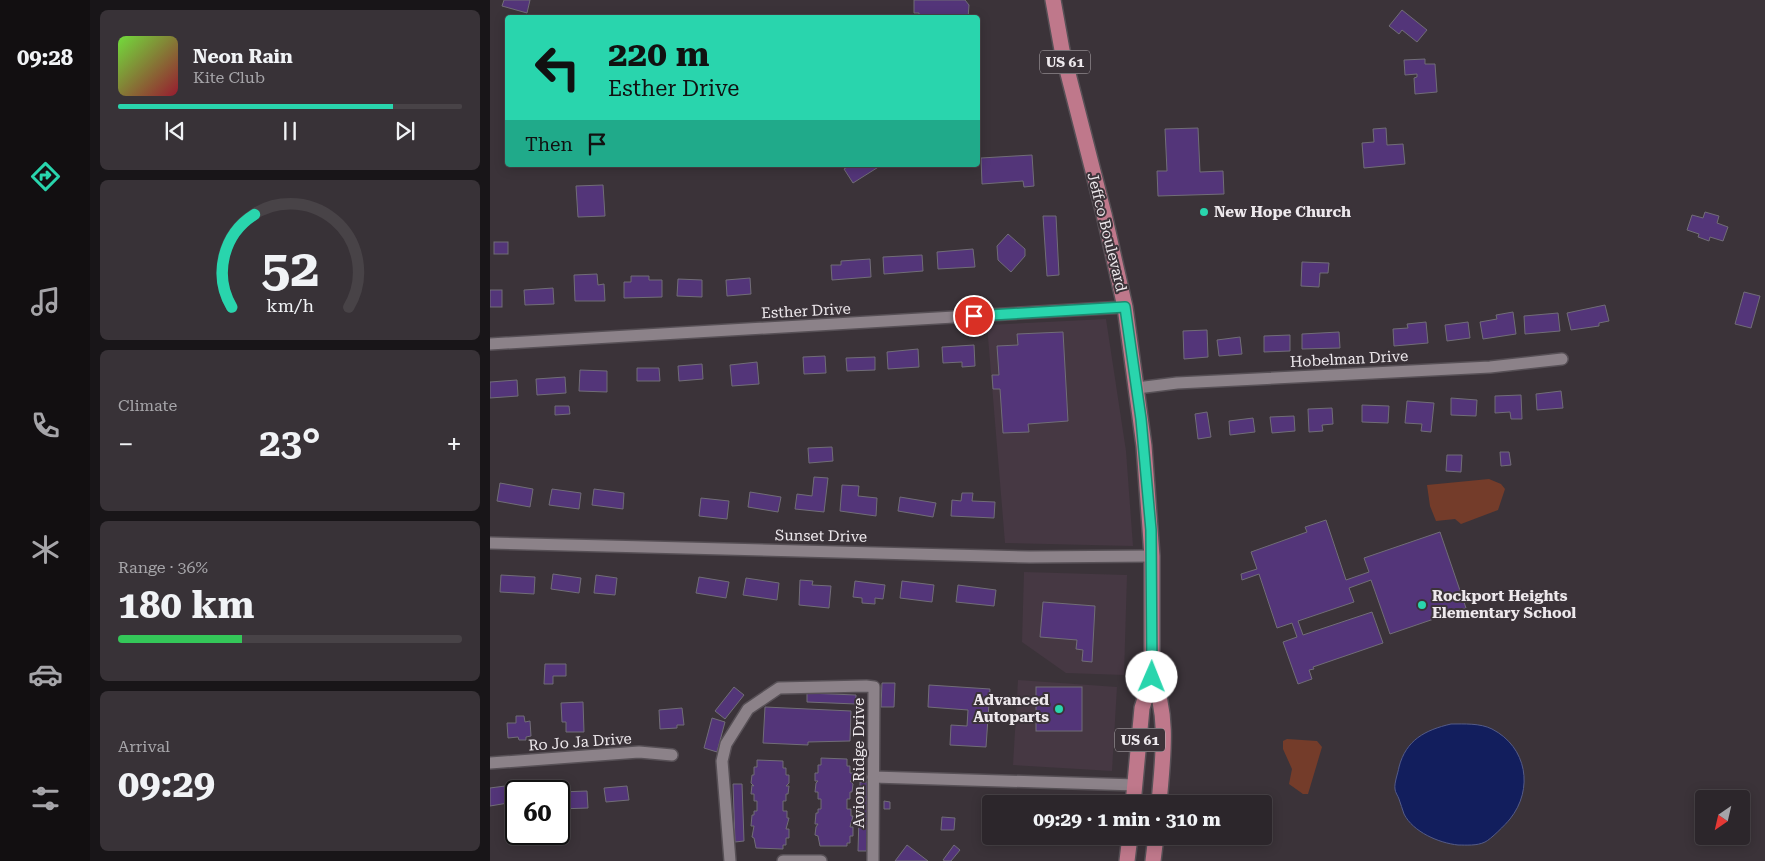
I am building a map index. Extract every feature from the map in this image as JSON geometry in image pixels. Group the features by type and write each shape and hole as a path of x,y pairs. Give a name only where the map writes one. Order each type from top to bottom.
{"main road":[{"name":"Jeffco Boulevard","path":"1052,0 1062,50 1104,214 1125,307 1144,446 1152,556 1152,677 1142,708 1134,795"},
{"name":"Jeffco Boulevard","path":"1152,677 1159,693 1162,712 1160,795"},
{"path":"1126,861 1129,845"},
{"path":"1153,861 1155,845"}],"street":[{"name":"Esther Drive","path":"490,344 1125,307"},
{"name":"Hobelman Drive","path":"1137,388 1177,383 1490,367 1562,359"},
{"name":"Sunset Drive","path":"490,543 1056,557 1152,556"},
{"name":"Avion Ridge Drive","path":"730,861 722,761 726,744 748,709 779,688 874,687 873,861"},
{"name":"Ro Jo Ja Drive","path":"490,763 639,752 672,755"},
{"path":"873,777 1136,784"},
{"path":"783,861 822,861"}],"shaded area":[{"path":"1106,319 1126,451 1133,546 1005,543 987,325"},
{"path":"1489,479 1501,484 1505,489 1498,510 1461,524 1455,519 1436,521 1430,506 1427,485"},
{"path":"1024,572 1127,575 1124,675 1066,673 1022,642"},
{"path":"1018,680 1117,687 1112,771 1013,765"},
{"path":"1451,724 1477,725 1492,729 1513,746 1523,770 1524,782 1518,807 1498,832 1487,841 1479,844 1451,844 1427,836 1408,820 1395,790 1399,767 1406,750 1425,733"},
{"path":"1287,739 1317,741 1322,747 1308,794 1303,794 1289,784 1292,769 1283,749 1283,741"}],"building":[{"path":"504,0 530,0 527,13 502,6"},
{"path":"914,0 965,0 969,5 968,15 919,15 919,13 914,13"},
{"path":"1402,10 1427,30 1417,42 1402,30 1399,34 1389,26"},
{"path":"1425,59 1425,64 1435,64 1437,92 1415,94 1414,78 1417,77 1417,74 1405,75 1404,60"},
{"path":"1198,128 1200,172 1223,171 1224,194 1158,196 1157,171 1167,171 1165,129"},
{"path":"1386,128 1387,145 1403,144 1405,164 1364,168 1362,143 1374,142 1373,129"},
{"path":"1032,155 1034,186 1024,187 1023,181 982,184 981,158"},
{"path":"848,167 878,167 853,183 844,169"},
{"path":"603,185 605,216 578,217 576,186"},
{"path":"1705,212 1719,216 1717,223 1728,227 1723,241 1710,237 1709,241 1698,237 1699,234 1687,230 1692,215 1703,218"},
{"path":"1043,216 1056,216 1059,275 1047,276"},
{"path":"1008,234 1025,249 1025,256 1011,272 998,260 997,246"},
{"path":"494,242 508,242 508,254 494,254"},
{"path":"973,249 975,267 938,269 937,252"},
{"path":"922,255 923,271 884,274 883,257"},
{"path":"870,259 871,277 832,280 831,265 841,265 841,261"},
{"path":"1302,262 1329,263 1328,273 1320,273 1319,287 1301,286"},
{"path":"597,274 598,285 604,284 605,301 575,301 574,275"},
{"path":"631,276 649,276 649,280 662,280 662,297 624,298 624,282 631,282"},
{"path":"750,278 751,294 727,296 726,280"},
{"path":"678,279 702,280 702,297 677,296"},
{"path":"553,288 554,304 525,305 524,290"},
{"path":"490,290 502,290 502,307 490,307"},
{"path":"1744,292 1760,296 1751,328 1735,324"},
{"path":"1605,305 1609,321 1599,323 1599,326 1571,330 1567,313"},
{"path":"1513,312 1516,334 1483,339 1480,322 1497,319 1496,315"},
{"path":"1558,313 1560,331 1525,334 1524,316"},
{"path":"1426,322 1428,343 1394,346 1393,329 1408,328 1407,324"},
{"path":"1468,322 1470,338 1447,341 1445,325"},
{"path":"1207,330 1208,357 1184,359 1183,331"},
{"path":"1063,332 1068,421 1028,424 1029,432 1003,433 1000,389 993,389 992,375 999,375 997,346 1018,345 1017,334"},
{"path":"1339,332 1340,348 1302,349 1302,334"},
{"path":"1290,335 1290,351 1264,352 1264,336"},
{"path":"1240,337 1242,354 1219,356 1217,340"},
{"path":"974,345 975,366 962,367 962,362 943,363 942,347"},
{"path":"918,349 919,367 888,369 887,352"},
{"path":"825,356 826,373 804,374 803,357"},
{"path":"875,357 875,370 847,371 846,358"},
{"path":"757,362 759,384 732,386 730,365"},
{"path":"702,364 703,379 679,381 678,366"},
{"path":"637,368 659,368 660,381 637,381"},
{"path":"580,370 607,371 607,392 579,391"},
{"path":"565,377 566,393 537,395 536,379"},
{"path":"517,380 518,396 490,398 490,382"},
{"path":"1561,391 1563,408 1537,410 1536,394"},
{"path":"1521,395 1522,419 1511,419 1510,412 1495,413 1495,396"},
{"path":"1451,398 1477,400 1476,416 1451,415"},
{"path":"1407,401 1434,403 1431,432 1421,431 1422,424 1405,423"},
{"path":"1362,405 1389,406 1388,423 1362,422"},
{"path":"555,406 569,406 570,414 555,415"},
{"path":"1332,408 1333,424 1322,425 1323,431 1309,432 1308,409"},
{"path":"1207,412 1211,437 1198,439 1195,414"},
{"path":"1294,416 1295,431 1272,433 1270,417"},
{"path":"1253,418 1255,432 1230,435 1229,421"},
{"path":"832,447 833,461 809,463 808,448"},
{"path":"1500,452 1509,452 1511,465 1501,466"},
{"path":"1447,455 1462,455 1461,472 1446,471"},
{"path":"814,477 828,478 824,512 795,509 797,494 812,496"},
{"path":"500,483 533,489 530,507 497,501"},
{"path":"842,485 859,486 858,496 877,498 876,516 840,511"},
{"path":"552,489 581,493 579,509 549,505"},
{"path":"594,489 624,493 623,509 592,505"},
{"path":"750,492 781,497 778,512 748,507"},
{"path":"962,493 973,493 972,501 995,502 994,518 951,516 952,500 961,501"},
{"path":"900,497 936,503 933,517 898,511"},
{"path":"701,498 729,501 727,519 699,516"},
{"name":"Rockport Heights Elementary School","path":"1326,520 1346,580 1369,572 1364,558 1440,532 1466,608 1390,634 1371,580 1349,588 1354,602 1298,621 1303,635 1372,612 1383,643 1313,667 1314,669 1309,670 1312,679 1298,684 1283,642 1297,637 1292,623 1277,628 1259,574 1242,580 1241,574 1257,569 1251,552 1307,532 1305,527"},
{"path":"553,574 581,578 579,593 551,589"},
{"path":"501,575 535,577 534,594 500,592"},
{"path":"596,575 617,578 615,595 594,593"},
{"path":"699,577 729,582 726,598 696,593"},
{"path":"746,578 779,583 777,600 743,595"},
{"path":"800,580 813,581 812,585 831,586 829,608 799,605"},
{"path":"855,581 885,585 883,599 875,598 875,604 862,603 862,598 853,597"},
{"path":"902,581 934,585 932,602 900,598"},
{"path":"958,585 996,590 994,606 956,602"},
{"path":"1043,602 1095,606 1092,662 1082,661 1083,650 1076,649 1077,640 1040,637"},
{"path":"545,664 566,664 566,676 553,676 553,684 544,684"},
{"path":"882,683 895,683 894,707 881,707"},
{"path":"929,685 990,689 986,747 950,745 951,725 967,726 968,710 928,707"},
{"path":"734,687 744,695 725,719 715,711"},
{"name":"Advanced Autoparts","path":"1036,687 1082,687 1082,731 1036,731"},
{"path":"807,693 856,695 856,704 807,702"},
{"path":"583,702 584,732 566,732 566,722 562,722 561,703"},
{"path":"765,707 851,711 850,741 808,742 808,745 763,743"},
{"path":"682,708 684,725 677,725 677,728 660,729 659,710"},
{"path":"516,716 524,716 525,722 530,721 531,736 526,737 526,740 519,740 518,737 508,738 507,723 516,723"},
{"path":"712,718 725,722 717,752 704,748"},
{"path":"821,758 847,759 850,773 853,773 852,781 850,781 853,784 852,792 850,792 850,799 847,799 847,809 851,809 851,816 853,816 850,827 853,827 853,836 850,836 850,843 847,843 847,846 820,846 818,836 815,835 818,824 815,824 816,813 818,813 818,809 821,809 821,799 818,799 818,792 815,792 818,781 815,781 815,773 818,773 818,765 821,765"},
{"path":"757,760 783,761 786,775 789,775 789,783 786,786 789,786 788,794 786,794 786,801 783,801 783,811 787,811 787,818 789,818 786,829 789,829 789,838 786,838 786,845 783,845 783,849 756,848 754,838 752,837 754,826 751,826 752,815 754,815 754,811 757,811 757,801 754,801 754,794 751,794 752,785 754,786 751,783 754,767 757,767"},
{"path":"860,782 869,782 867,851 858,851"},
{"path":"733,784 742,784 744,841 735,842"},
{"path":"505,786 505,804 490,806 490,788"},
{"path":"627,786 629,800 606,802 604,788"},
{"path":"587,791 588,808 570,809 570,792"},
{"path":"884,801 890,802 890,809 884,809"},
{"path":"942,817 955,818 954,830 941,830"},
{"path":"907,845 928,861 895,861"},
{"path":"954,845 960,850 951,861 943,860"}],"place":[{"name":"New Hope Church","path":"1204,212"},
{"name":"Rockport Heights Elementary School","path":"1422,605"},
{"name":"Advanced Autoparts","path":"1059,709"}],"route":[{"path":"974,316 1125,307 1141,419 1151,530 1152,677"}]}
